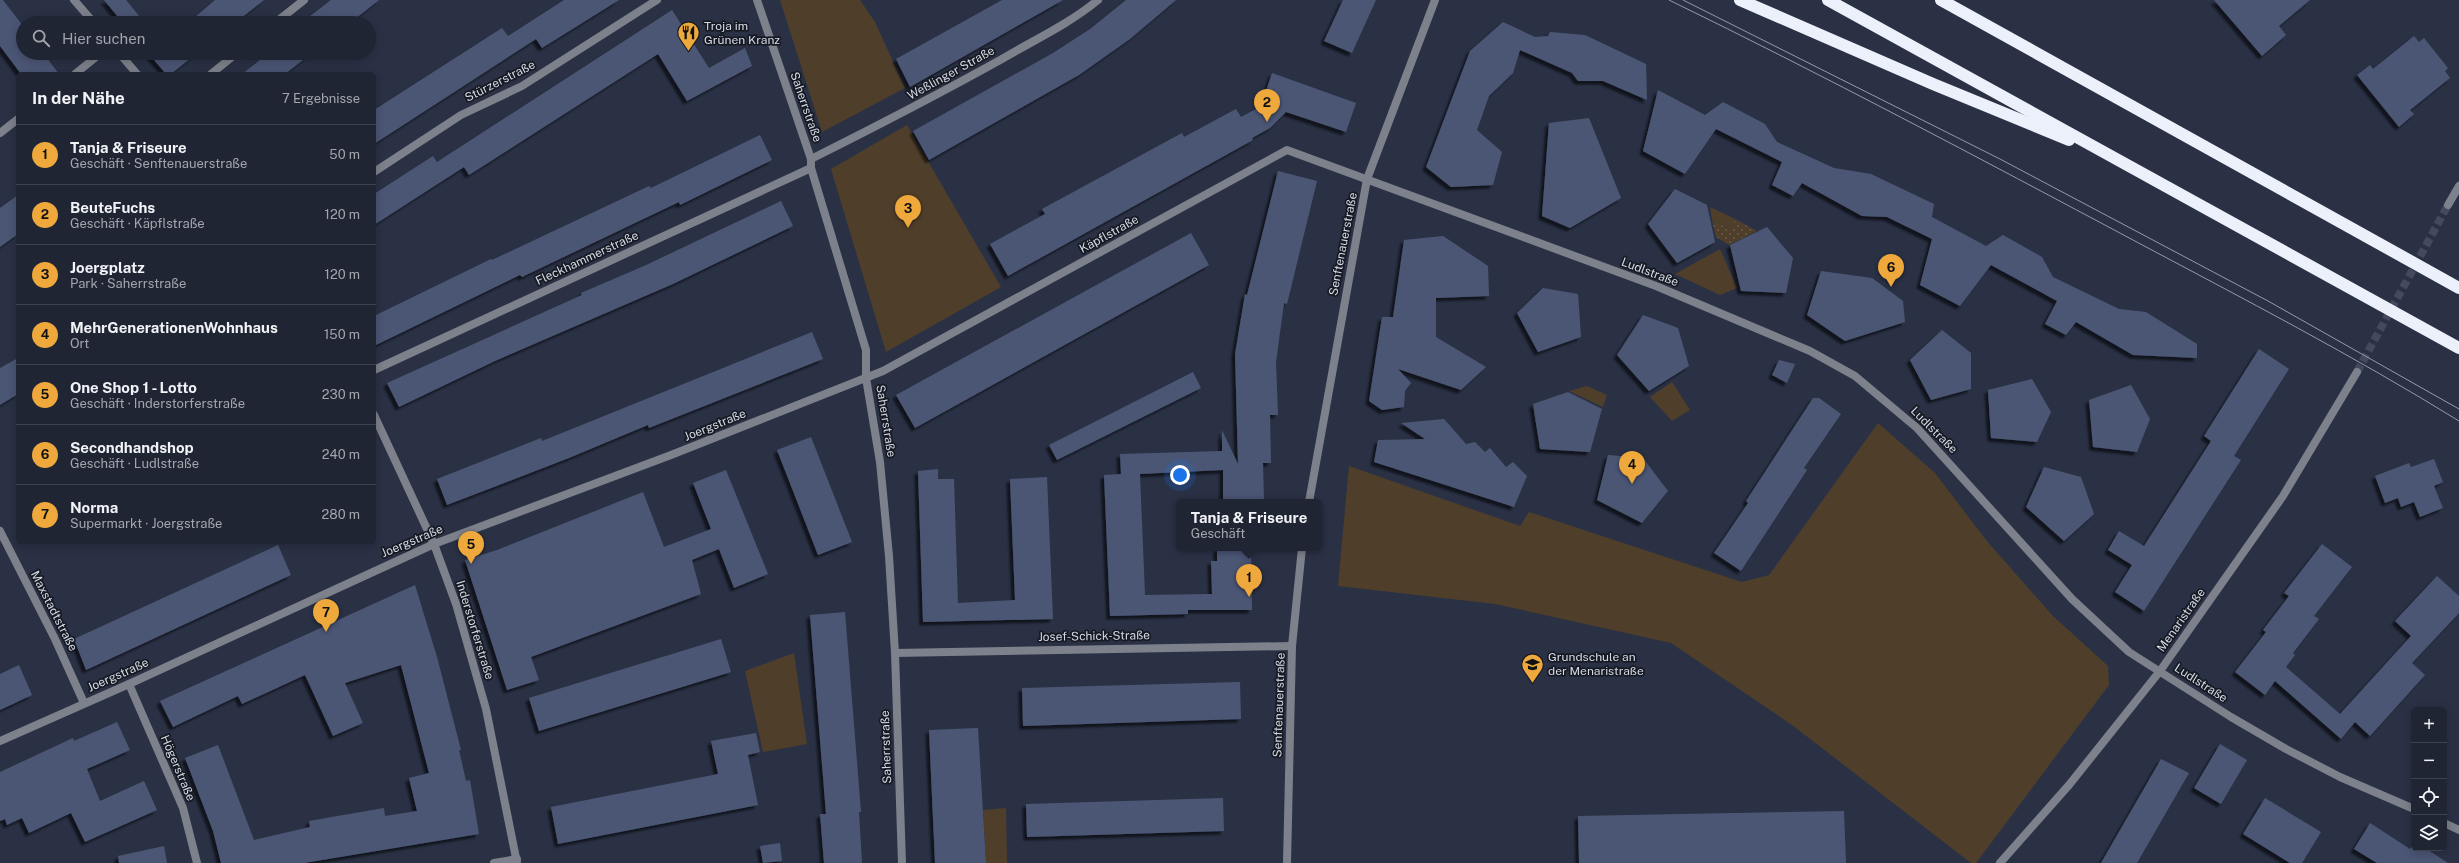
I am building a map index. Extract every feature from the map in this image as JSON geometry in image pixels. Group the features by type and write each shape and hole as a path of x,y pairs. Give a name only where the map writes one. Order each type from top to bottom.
{"highway":[{"path":"1740,0 1905,72 2124,162"},
{"path":"1828,0 2459,348"},
{"path":"1941,0 2459,288"}],"street":[{"path":"74,0 88,16"},
{"path":"284,16 304,0"},
{"name":"Stürzerstraße","path":"376,171 461,115 522,86 657,0"},
{"name":"Saherrstraße","path":"757,0 811,159 811,168 866,350 866,378 881,470 895,653 902,863"},
{"name":"Weßlinger Straße","path":"811,159 875,128 994,63 1057,28 1098,0"},
{"name":"Senftenauerstraße","path":"1310,499 1367,179 1435,0"},
{"path":"77,72 92,60"},
{"path":"125,60 135,72"},
{"path":"213,72 228,60"},
{"path":"0,133 16,121"},
{"name":"Käpflstraße","path":"866,378 931,345 1286,150 1367,179"},
{"name":"Fleckhammerstraße","path":"376,369 811,168"},
{"name":"Ludlstraße","path":"1367,179 1656,286 1810,351 1855,376 1917,428 2072,599 2129,652 2231,718 2286,749 2340,777 2411,808"},
{"path":"2448,205 2459,186"},
{"name":"Menaristraße","path":"2000,863 2069,785 2160,671 2283,496 2357,372"},
{"name":"Joergstraße","path":"0,741 129,684 434,544 672,455 866,378"},
{"name":"Inderstorferstraße","path":"376,419 434,544 456,604 485,704 517,861"},
{"name":"Maxstadtstraße","path":"0,531 55,639 84,703"},
{"name":"Senftenauerstraße","path":"1287,863 1292,646 1302,551"},
{"name":"Josef-Schick-Straße","path":"895,653 1292,646"},
{"name":"Högerstraße","path":"129,684 183,808 197,863"},
{"path":"2447,824 2459,830"},
{"path":"494,863 517,861"}],"shaded area":[{"path":"780,0 860,0 875,22 905,88 822,132"},
{"path":"907,125 1001,287 886,352 831,169"},
{"path":"1710,207 1735,219 1730,229 1712,220"},
{"path":"1735,219 1757,231 1729,245 1716,237 1712,220 1730,229"},
{"path":"1720,249 1737,288 1720,295 1675,274"},
{"path":"1672,382 1690,410 1672,421 1650,397"},
{"path":"1587,386 1607,395 1603,407 1569,391"},
{"path":"1878,423 1935,473 1986,540 2053,616 2108,666 2109,685 1976,863 1971,863 1792,725 1671,643 1495,604 1338,586 1349,466 1520,526 1529,512 1742,582 1769,575"},
{"path":"794,653 807,744 763,752 745,671"},
{"path":"1006,808 1007,863 986,863 983,810"}],"building":[{"path":"0,0 3,0 16,17 16,60 48,60 57,72 20,72 0,46"},
{"path":"104,0 126,0 139,16 117,16"},
{"path":"215,0 264,0 244,16 196,16"},
{"path":"331,0 379,0 359,16 310,16"},
{"path":"564,0 619,0 542,48 536,39 376,143 376,109 502,28 508,36"},
{"path":"1002,0 1063,0 910,87 896,59"},
{"path":"1126,0 1176,0 1130,39 1079,75 929,160 913,131 1053,53 1090,29"},
{"path":"1343,0 1376,0 1352,53 1324,41"},
{"path":"2214,0 2310,0 2279,26 2286,35 2262,56"},
{"path":"672,10 709,68 745,48 752,66 687,101 658,54 469,175 464,167 376,224 376,193 433,156 437,162"},
{"path":"1503,22 1535,37 1548,36 1550,32 1585,35 1646,64 1647,100 1603,81 1578,81 1572,73 1520,50 1513,73 1489,96 1477,130 1502,152 1493,185 1451,187 1426,167 1470,51"},
{"path":"2414,36 2419,42 2424,38 2448,68 2445,71 2450,78 2410,110 2414,114 2399,127 2357,75 2370,65 2373,69"},
{"path":"154,60 188,60 173,72 164,72"},
{"path":"260,60 303,60 288,72 245,72"},
{"path":"1272,73 1356,103 1346,132 1286,112 1270,128 1252,138 1253,140 1008,276 990,244 1045,214 1042,209 1182,133 1184,137 1236,109 1241,117 1256,109 1262,103"},
{"path":"1658,90 1705,115 1723,102 1765,124 1777,142 1834,168 1871,174 1934,204 1932,217 1986,246 2003,235 2042,257 2053,277 2119,309 2146,312 2197,344 2197,358 2133,355 2076,322 2066,335 2045,324 2057,301 1991,265 1960,306 1920,285 1932,239 1887,217 1862,216 1802,183 1793,196 1772,185 1782,162 1716,129 1685,174 1643,151"},
{"path":"1589,118 1621,198 1570,228 1542,216 1549,123"},
{"path":"760,135 772,160 680,205 679,202 522,277 520,275 376,345 376,315 491,259 492,260 649,186 651,188"},
{"path":"1278,171 1317,181 1287,304 1284,303 1276,362 1278,415 1270,415 1271,463 1263,463 1264,499 1223,499 1223,470 1140,474 1145,595 1212,594 1211,561 1217,561 1217,551 1251,551 1252,610 1188,610 1188,614 1110,616 1104,475 1121,474 1120,454 1222,451 1222,430 1238,464 1235,354 1245,294 1247,295"},
{"path":"1675,189 1707,205 1715,242 1677,263 1648,224"},
{"path":"16,196 16,235 0,247 0,208"},
{"path":"781,201 793,226 673,284 495,361 399,407 387,383 582,295 581,293 644,266"},
{"path":"1767,227 1793,258 1786,293 1741,291 1730,245"},
{"path":"1191,233 1209,265 915,428 896,395"},
{"path":"1443,236 1488,266 1489,296 1436,298 1436,337 1486,367 1461,390 1398,369 1411,383 1405,391 1404,407 1382,410 1369,401 1382,317 1393,317 1404,240"},
{"path":"1821,271 1872,278 1903,301 1905,322 1845,341 1807,315"},
{"path":"1543,288 1578,294 1581,337 1538,352 1517,313"},
{"path":"1643,315 1678,328 1689,366 1649,391 1617,355"},
{"path":"1942,330 1971,353 1971,389 1931,400 1910,360"},
{"path":"812,332 823,359 649,428 648,425 569,458 447,505 437,479 541,438 542,441"},
{"path":"2259,349 2289,369 2234,456 2241,460 2144,611 2115,592 2132,565 2108,550 2119,531 2144,546 2211,441 2204,436"},
{"path":"16,359 16,395 0,405 0,368"},
{"path":"1779,360 1795,364 1787,383 1772,375"},
{"path":"1193,372 1201,388 1057,460 1049,445"},
{"path":"2032,379 2051,412 2037,442 1991,438 1988,390"},
{"path":"2131,385 2150,419 2137,452 2093,447 2089,400"},
{"path":"1568,392 1602,409 1590,452 1540,449 1533,404"},
{"path":"1813,398 1819,398 1841,414 1804,468 1807,470 1741,571 1714,553 1748,503 1746,501"},
{"path":"1444,419 1466,444 1475,442 1485,452 1490,448 1506,467 1513,462 1527,476 1514,507 1374,462 1378,440 1425,439 1401,423"},
{"path":"811,437 852,542 818,555 777,450"},
{"path":"1608,455 1643,458 1668,491 1642,523 1597,500"},
{"path":"2434,459 2443,482 2434,486 2443,508 2420,517 2414,502 2401,507 2398,498 2385,503 2375,476 2409,463 2411,467"},
{"path":"2044,467 2081,477 2094,514 2064,541 2026,507"},
{"path":"938,469 938,479 954,479 958,603 1015,600 1010,479 1047,477 1053,619 923,622 918,471"},
{"path":"726,470 768,574 734,588 719,549 692,560 701,594 531,657 539,680 507,690 465,560 497,550 643,492 664,547 711,529 693,483"},
{"path":"2322,544 2352,567 2314,616 2319,619 2293,653 2295,655 2286,667 2340,714 2411,636 2395,621 2437,576 2459,596 2459,613 2412,663 2425,675 2370,736 2355,722 2341,739 2275,681 2265,695 2235,672 2266,632 2263,630 2289,596 2284,593"},
{"path":"278,545 291,575 86,670 74,639"},
{"path":"415,585 437,657 461,750 459,750 466,781 470,780 479,834 304,863 221,863 213,831 185,758 218,745 254,840 310,827 309,821 384,808 385,816 417,811 409,778 429,773 401,665 345,683 363,723 333,736 305,675 242,704 238,696 173,727 160,701"},
{"path":"845,612 861,812 859,812 862,863 824,863 820,814 826,814 810,615"},
{"path":"721,639 731,672 539,731 529,698"},
{"path":"19,665 32,695 0,710 0,674"},
{"path":"1240,682 1241,719 1023,726 1022,688"},
{"path":"117,722 130,750 87,769 100,801 144,781 157,810 85,842 71,813 29,833 22,818 7,825 5,819 0,821 0,772 73,738 74,741"},
{"path":"978,728 986,863 935,863 929,730"},
{"path":"756,733 760,752 748,755 758,805 558,844 551,807 718,774 711,741"},
{"path":"2220,744 2247,760 2221,804 2194,788"},
{"path":"2161,759 2189,773 2137,863 2101,863"},
{"path":"1223,798 1224,831 1027,837 1026,804"},
{"path":"2265,798 2321,832 2302,863 2290,863 2243,834"},
{"path":"1844,811 1846,863 1579,863 1578,816"},
{"path":"2370,823 2410,849 2411,848 2411,851 2430,851 2448,863 2377,863 2354,849"},
{"path":"780,843 782,861 763,863 760,846"},
{"path":"164,846 167,863 119,863 118,856"}],"tunnel":[{"path":"2357,372 2448,205"}],"tram line":[{"path":"1669,0 1902,118 2298,328 2379,373 2459,421"},
{"path":"1683,0 2000,159 2268,301 2459,409"}],"place":[{"name":"Troja im Grünen Kranz","path":"689,52"},
{"name":"BeuteFuchs","path":"1267,122"},
{"name":"Joergplatz","path":"908,228"},
{"name":"Secondhandshop","path":"1891,287"},
{"name":"MehrGenerationenWohnhaus","path":"1632,484"},
{"name":"One Shop 1 - Lotto","path":"471,564"},
{"name":"Tanja & Friseure","path":"1249,597"},
{"name":"Norma","path":"326,632"},
{"name":"Grundschule an der Menaristraße","path":"1532,684"}]}
